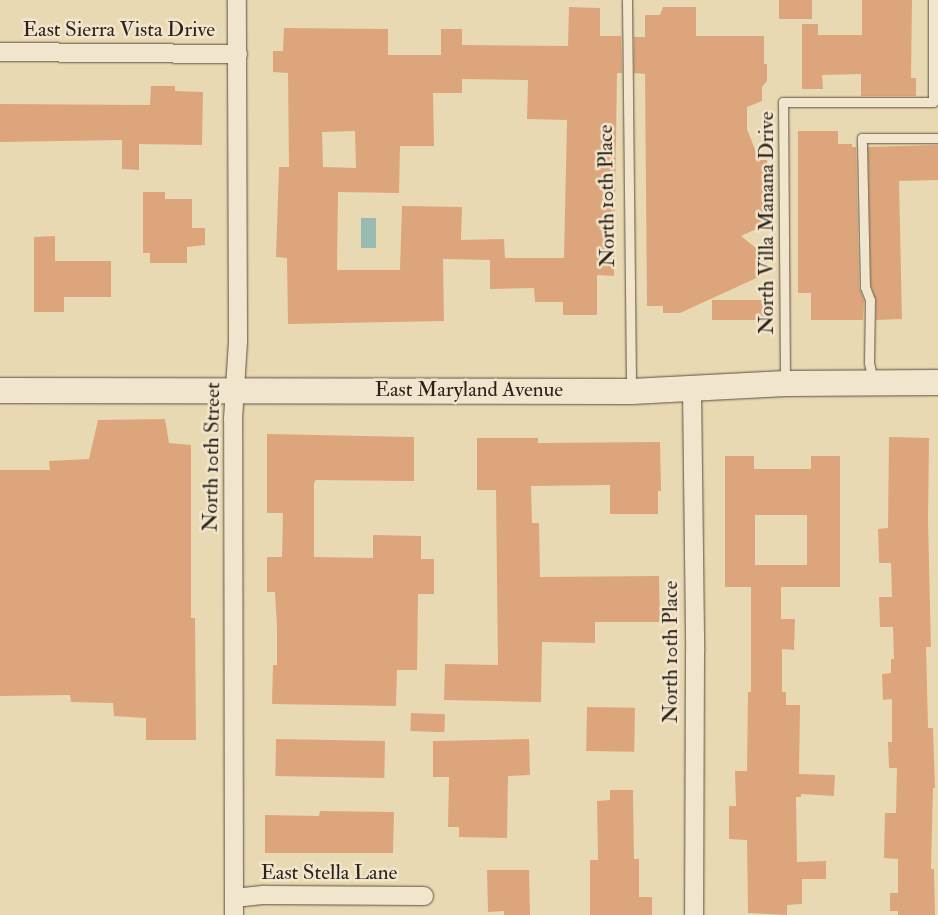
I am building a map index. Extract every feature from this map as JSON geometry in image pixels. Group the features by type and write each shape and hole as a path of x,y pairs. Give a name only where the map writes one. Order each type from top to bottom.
{"street":[{"name":"North 10th Street","path":"234,906 232,563 233,419 238,341 237,0"},
{"name":"East Sierra Vista Drive","path":"0,52 238,54"},
{"name":"East Maryland Avenue","path":"0,390 631,391 785,383 938,382"},
{"name":"North 10th Place","path":"692,389 695,652 694,915"},
{"name":"East Stella Lane","path":"234,906 266,895 424,896"}],"lane":[{"name":"North 10th Place","path":"627,0 631,391"},
{"name":"North Villa Manana Drive","path":"785,383 783,102 933,102 932,0"},
{"path":"874,382 869,364 870,300 865,287 862,138 938,138"}],"water":[{"path":"361,218 376,218 376,248 361,248"}],"building":[{"path":"779,0 812,0 812,19 779,19"},
{"path":"862,0 912,0 911,78 916,78 916,96 861,96 861,74 822,75 823,89 802,89 802,24 818,24 818,35 862,35"},
{"path":"569,7 600,8 600,36 621,36 622,73 617,73 614,276 597,275 597,315 563,315 563,302 535,302 534,288 490,289 490,260 443,259 444,321 288,324 287,258 276,257 279,167 289,167 288,73 273,72 273,51 283,51 284,28 388,29 388,55 441,55 441,29 462,29 462,45 568,46","holes":["462,79 528,80 527,119 567,120 564,258 505,258 504,239 461,240 462,207 402,206 400,270 337,270 338,192 399,193 400,146 434,146 433,93 462,93","355,131 356,168 323,167 322,132"]},
{"path":"663,7 696,7 696,36 764,36 764,64 767,64 767,81 762,87 762,101 747,107 747,129 759,160 767,160 767,224 741,236 767,257 767,273 680,313 663,313 663,306 647,306 645,74 634,73 634,37 645,37 645,15 660,15"},
{"path":"151,86 175,86 175,91 203,92 202,145 139,144 139,170 122,169 122,140 0,142 0,104 150,105"},
{"path":"798,131 838,131 838,144 852,144 852,147 856,147 859,287 864,301 863,320 811,320 811,293 798,293"},
{"path":"938,145 938,180 899,181 902,319 876,320 876,300 871,286 868,147"},
{"path":"143,192 165,192 165,199 192,199 192,228 205,228 205,245 187,247 187,263 150,263 150,253 143,253"},
{"path":"55,236 55,261 111,261 111,297 64,297 64,312 34,312 34,237"},
{"path":"712,300 768,300 768,320 712,320"},
{"path":"165,419 169,443 191,445 191,618 195,618 196,740 146,740 146,718 114,716 113,703 71,702 70,695 0,696 0,470 50,470 49,461 89,459 98,420"},
{"path":"267,434 414,437 414,481 316,480 314,483 314,557 373,558 373,535 421,536 421,559 434,559 434,594 418,594 417,670 397,670 396,706 272,704 273,665 277,665 277,627 275,592 267,592 267,557 282,557 283,513 267,513"},
{"path":"889,437 929,438 928,521 931,647 926,647 928,728 933,728 935,788 933,788 931,869 934,869 935,915 898,915 898,911 890,911 890,893 898,893 898,859 884,858 885,813 896,813 897,768 889,768 888,742 892,742 892,699 883,700 882,674 891,673 891,659 894,659 893,627 880,627 879,597 892,597 891,563 879,563 878,529 888,528"},
{"path":"477,438 538,438 538,443 660,442 661,491 658,491 658,514 610,514 610,485 531,486 532,523 539,523 540,577 659,576 660,622 595,622 595,643 542,642 541,702 444,700 445,664 498,665 496,490 477,490"},
{"path":"725,456 754,456 754,469 811,469 811,456 840,456 840,587 781,587 781,619 795,619 794,650 782,649 782,692 786,692 786,705 800,705 799,774 835,775 834,796 801,794 801,797 796,797 797,862 826,861 826,879 802,879 802,904 787,905 787,915 748,913 747,840 729,839 729,806 736,806 735,771 747,771 748,692 751,692 751,587 725,587","holes":["755,515 807,515 807,565 755,565"]},
{"path":"587,707 635,708 634,752 586,751"},
{"path":"411,713 445,714 444,732 410,731"},
{"path":"276,739 385,741 384,778 275,776"},
{"path":"529,739 530,775 508,776 507,838 459,837 459,827 448,827 449,777 433,777 433,741"},
{"path":"610,790 633,790 634,859 639,859 639,897 652,897 652,915 590,915 590,860 598,860 597,801 610,800"},
{"path":"320,811 394,812 393,853 265,853 265,815 319,816"},
{"path":"487,870 529,870 530,915 504,915 504,911 488,912"}]}
